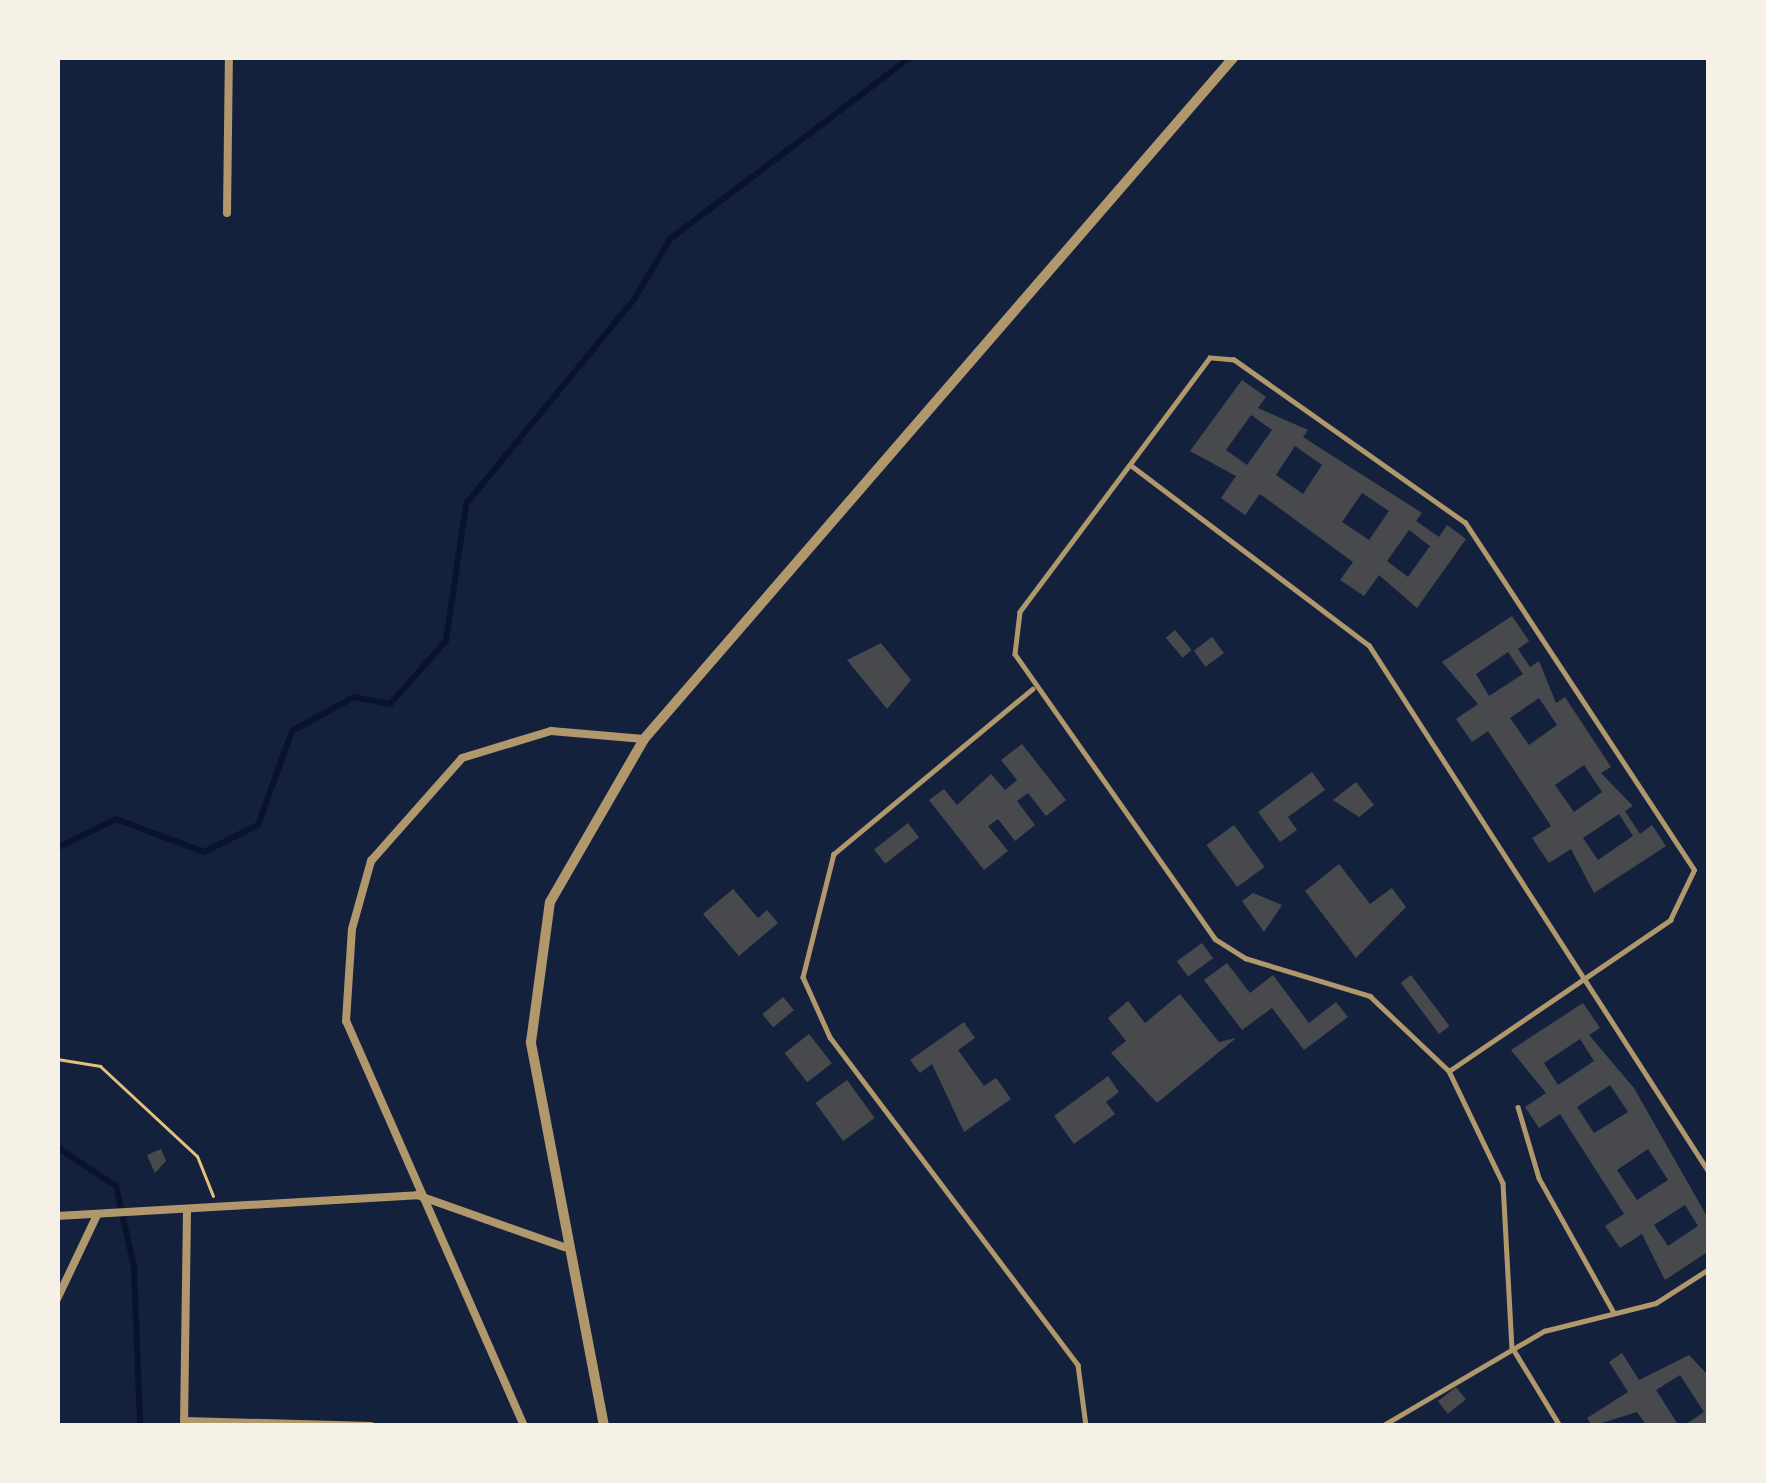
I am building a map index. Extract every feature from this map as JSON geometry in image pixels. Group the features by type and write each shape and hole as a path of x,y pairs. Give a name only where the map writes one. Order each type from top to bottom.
{"street":[{"path":"227,213 229,57"},
{"path":"604,1426 563,1247 531,1042 539,941 573,856 644,739 1234,57"},
{"path":"524,1426 417,1195 346,1021 352,929 371,861 436,781 488,746 591,727 644,739"},
{"path":"57,1216 417,1195 563,1247"},
{"path":"187,1212 184,1423 371,1426"},
{"path":"57,1299 97,1215"}],"lane":[{"path":"1449,1071 1582,972 1670,920 1694,870 1465,523 1222,356 1197,369 1013,627 1033,689 1216,939 1245,958 1370,996 1449,1071 1503,1183 1512,1347 1560,1426"},
{"path":"1130,465 1369,644 1709,1172"},
{"path":"1033,689 834,854 803,976 830,1036 1078,1365 1086,1426"},
{"path":"1518,1107 1539,1178 1614,1313"},
{"path":"1382,1426 1512,1347 1614,1313 1709,1269"},
{"path":"1140,1426 1228,1426"}],"path":[{"path":"57,1059 100,1066 174,1134 197,1156 217,1210"}],"building":[{"path":"1242,380 1266,397 1258,408 1308,430 1303,437 1422,513 1416,521 1439,537 1447,525 1466,539 1417,608 1379,575 1364,596 1340,580 1353,562 1260,494 1245,515 1221,498 1236,476 1190,451","holes":["1251,415 1272,430 1247,465 1226,450","1295,446 1322,465 1303,494 1276,475","1362,493 1389,511 1369,540 1342,522","1409,530 1430,546 1408,577 1387,561"]},
{"path":"1512,616 1529,641 1518,649 1530,667 1539,661 1556,703 1565,697 1611,767 1601,773 1633,806 1625,811 1640,834 1652,825 1666,846 1594,893 1571,849 1549,863 1532,838 1551,826 1488,731 1472,742 1456,719 1478,704 1442,662","holes":["1508,652 1523,674 1489,696 1476,674","1539,698 1557,725 1529,745 1510,718","1584,765 1602,792 1574,812 1555,785","1619,814 1633,836 1598,860 1583,838"]},
{"path":"1175,630 1192,650 1183,658 1166,638"},
{"path":"1212,637 1224,653 1206,667 1194,651"},
{"path":"881,643 911,680 887,709 847,660"},
{"path":"1022,744 1066,800 1046,816 1028,793 1017,801 1035,825 1015,841 998,819 988,826 1008,851 984,870 929,800 944,789 957,805 991,774 1005,790 1017,780 1001,760"},
{"path":"1312,772 1325,790 1288,817 1297,830 1280,842 1258,812"},
{"path":"1356,782 1374,805 1359,817 1333,800"},
{"path":"908,823 919,837 885,864 874,849"},
{"path":"1234,825 1265,867 1237,887 1206,845"},
{"path":"1339,864 1370,904 1392,888 1406,907 1356,958 1305,891"},
{"path":"733,889 758,918 767,910 778,923 739,956 703,914"},
{"path":"1253,893 1282,905 1264,932 1242,901"},
{"path":"1202,943 1213,958 1188,977 1177,961"},
{"path":"1227,963 1250,993 1273,975 1309,1023 1336,1002 1348,1017 1304,1050 1272,1008 1242,1030 1204,980"},
{"path":"1411,975 1450,1026 1439,1034 1401,983"},
{"path":"1180,994 1219,1042 1236,1038 1157,1103 1111,1053 1126,1041 1108,1018 1128,1001 1145,1023"},
{"path":"783,997 794,1010 773,1027 762,1014"},
{"path":"1583,1003 1600,1028 1589,1035 1634,1088 1709,1220 1709,1251 1665,1280 1642,1234 1620,1248 1605,1226 1624,1214 1560,1114 1539,1128 1525,1107 1546,1093 1511,1050","holes":["1580,1039 1594,1061 1558,1085 1544,1063","1610,1085 1628,1112 1594,1133 1577,1107","1648,1149 1668,1180 1637,1200 1617,1170","1685,1205 1698,1226 1668,1246 1654,1225"]},
{"path":"964,1022 975,1038 958,1050 984,1086 996,1078 1011,1099 964,1132 932,1064 920,1073 910,1060"},
{"path":"809,1034 832,1063 807,1082 785,1053"},
{"path":"1108,1076 1119,1092 1106,1102 1115,1114 1074,1144 1054,1116"},
{"path":"847,1080 875,1118 843,1141 815,1103"},
{"path":"161,1149 166,1161 155,1173 147,1155"},
{"path":"1622,1353 1639,1380 1689,1355 1709,1376 1709,1423 1683,1426 1704,1412 1680,1375 1656,1390 1679,1426 1647,1426 1637,1412 1592,1426 1587,1418 1628,1392 1609,1362"},
{"path":"1456,1387 1466,1400 1448,1414 1438,1401"}],"waterway":[{"path":"57,848 116,819 204,852 258,825 292,731 354,697 390,704 446,641 466,504 635,298 670,239 911,57"},
{"path":"57,1147 116,1186 134,1267 140,1426"}]}
